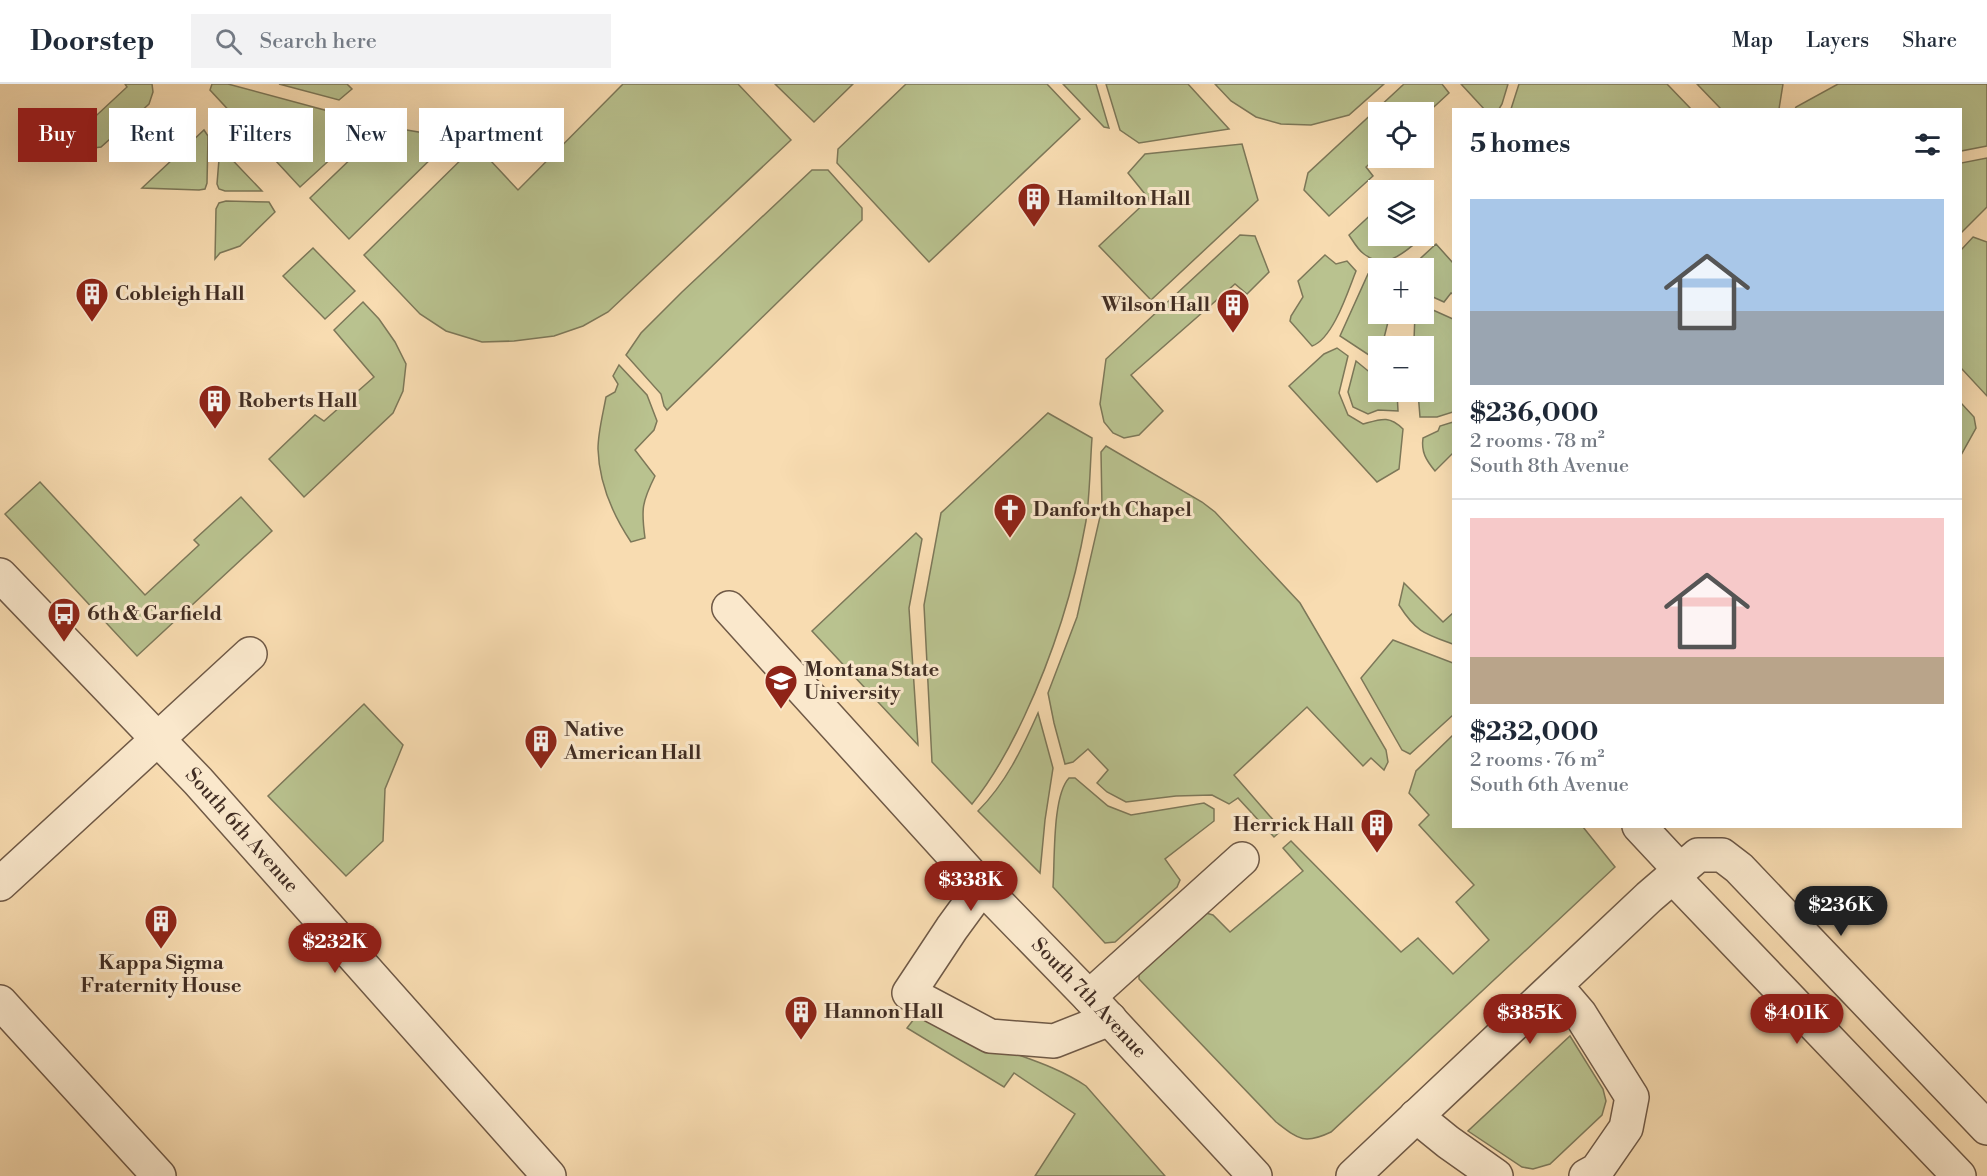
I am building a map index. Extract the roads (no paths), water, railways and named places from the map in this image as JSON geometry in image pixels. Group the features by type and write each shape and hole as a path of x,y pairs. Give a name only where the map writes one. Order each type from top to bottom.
{"street":[{"name":"South 6th Avenue","path":"0,575 198,781 532,1170"},
{"name":"South 7th Avenue","path":"729,608 982,887 1100,1008 1255,1176"},
{"path":"0,884 250,654"},
{"path":"1641,828 1677,874 1959,1176"},
{"path":"1353,1176 1649,897 1698,855 1722,855 1739,868 1987,1128"},
{"path":"982,887 909,993 990,1036 1054,1041 1100,1008 1242,859"},
{"path":"1556,986 1580,1014 1632,1097 1626,1128 1597,1170 1586,1176"},
{"path":"0,1002 159,1176"},
{"path":"1416,1116 1496,1176"}],"place":[{"name":"Hamilton Hall","path":"1034,228"},
{"name":"Cobleigh Hall","path":"92,323"},
{"name":"Wilson Hall","path":"1233,334"},
{"name":"Roberts Hall","path":"215,430"},
{"name":"Danforth Chapel","path":"1010,539"},
{"name":"6th & Garfield","path":"64,643"},
{"name":"Montana State University","path":"781,710"},
{"name":"Native American Hall","path":"541,770"},
{"name":"Herrick Hall","path":"1377,854"},
{"name":"Kappa Sigma Fraternity House","path":"161,950"},
{"name":"Hannon Hall","path":"801,1041"}]}
